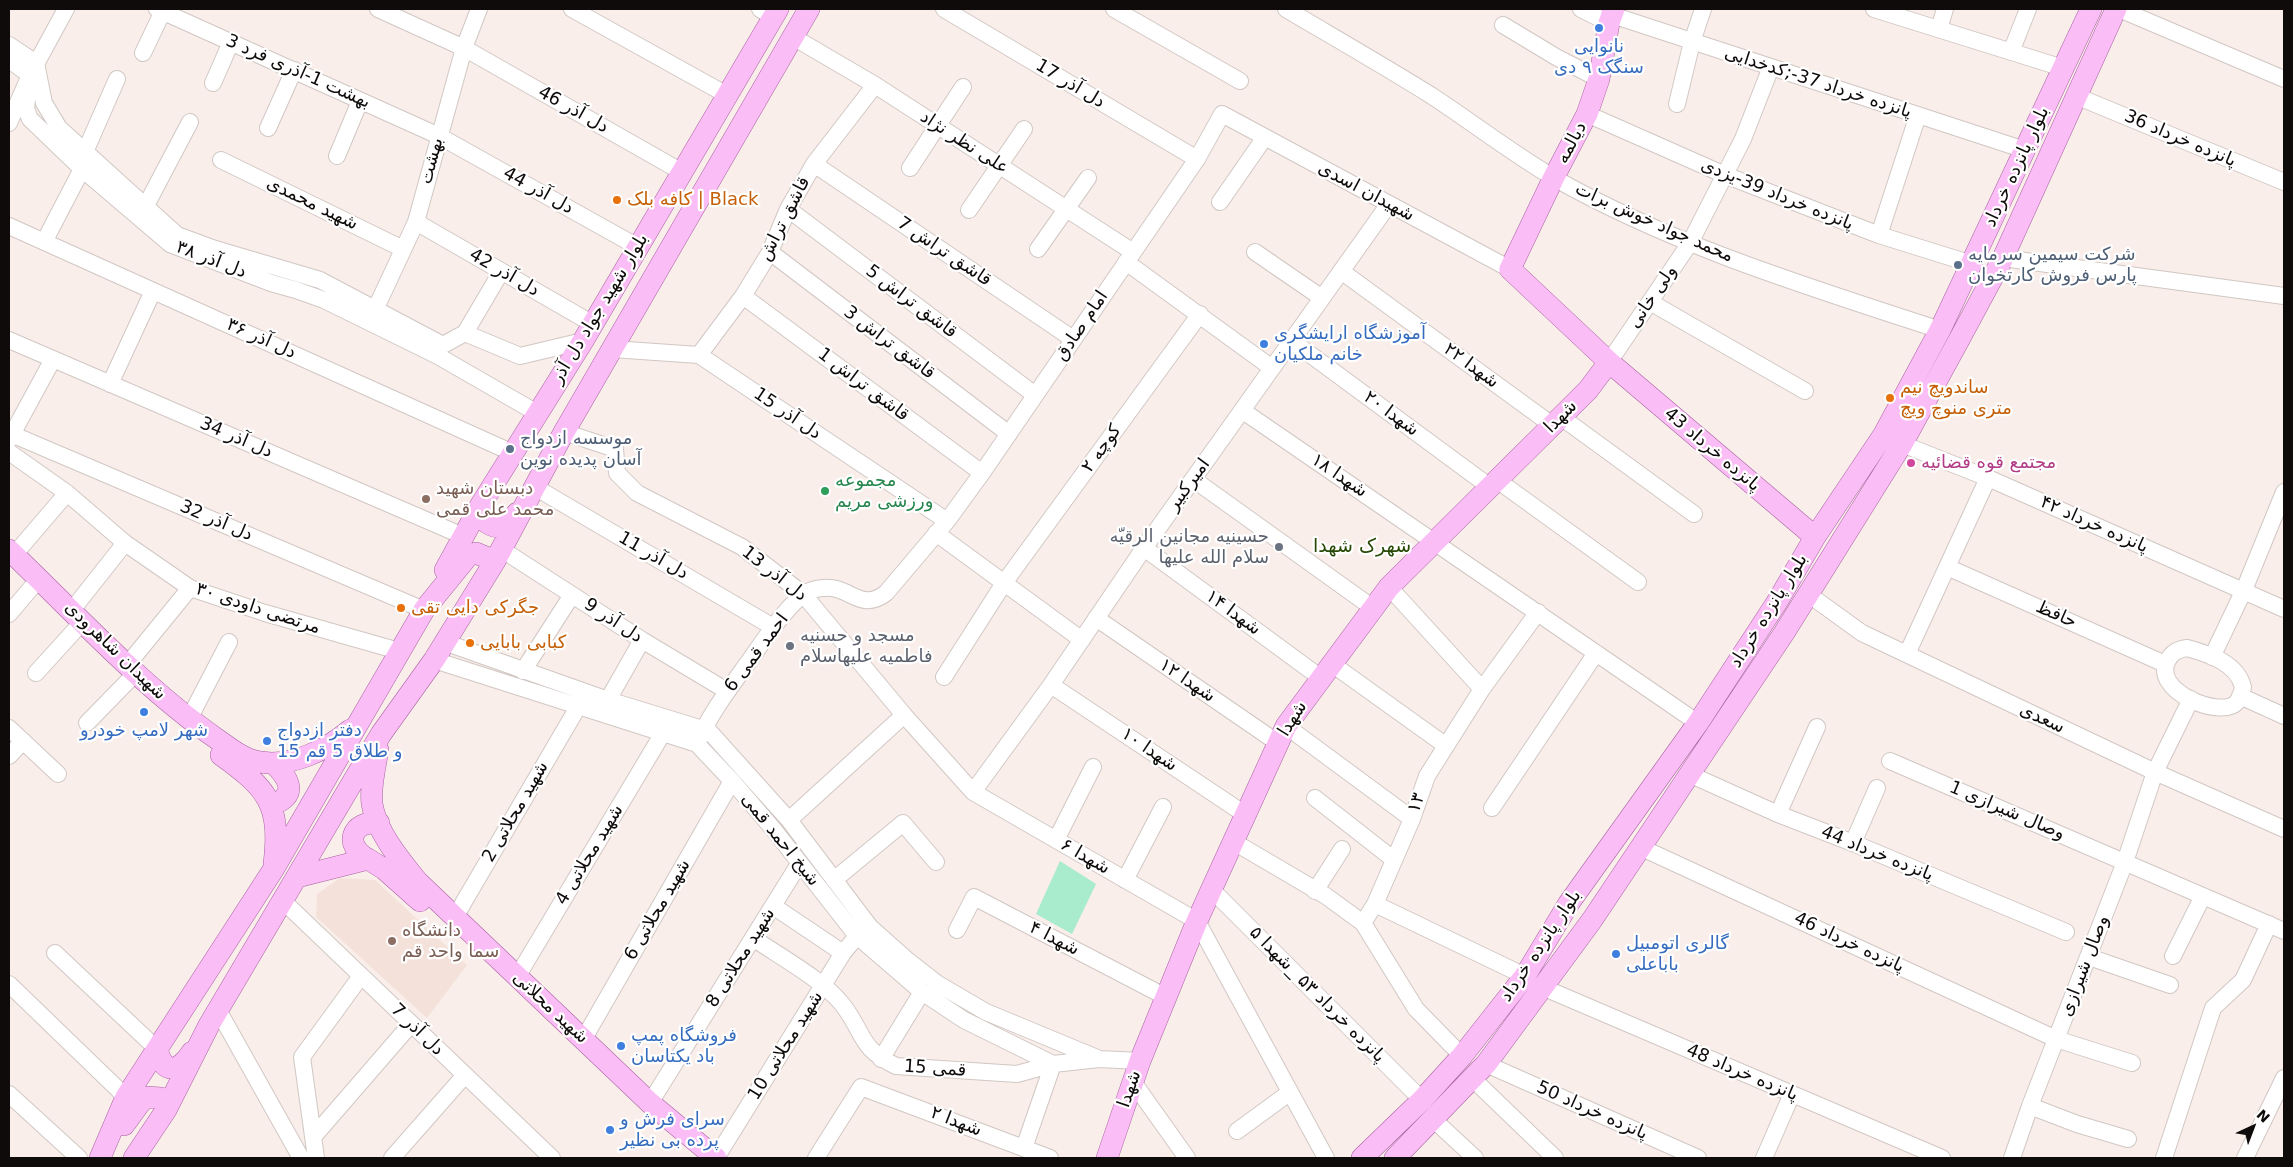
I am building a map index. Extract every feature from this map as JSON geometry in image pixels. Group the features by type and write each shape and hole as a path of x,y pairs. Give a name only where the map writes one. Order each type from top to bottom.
{"main road":[{"name":"بلوار شهید جواد دل آذر","path":"214,1018 381,734 447,650 533,486 809,9"},
{"name":"بلوار پانزده خرداد","path":"1362,1158 1422,1100 1462,1056 1525,976 1569,903 1698,723 1884,434 1940,330 2091,9"},
{"name":"بلوار پانزده خرداد","path":"1395,1158 1434,1120 1479,1071 1592,920 1642,848 1808,594 1902,444 2002,258 2118,9"},
{"name":"بلوار شهید جواد دل آذر","path":"424,610 480,506 588,333 682,172 727,94 770,11"},
{"name":"دیالمه","path":"1510,269 1554,177 1587,114 1598,79 1612,16"},
{"name":"پانزده خرداد 43","path":"1510,269 1609,362 1816,537"},
{"name":"شهدا","path":"1107,1158 1140,1061 1197,921 1282,735 1326,671 1389,587 1588,390 1609,362"},
{"path":"480,506 482,519 491,527 501,528 508,524 523,506"},
{"path":"100,1158 126,1097 273,870 424,610 468,556 476,553 498,555"},
{"name":"شهیدان شاهرودی","path":"11,557 32,587 74,620"},
{"name":"شهیدان شاهرودی","path":"11,557 184,728 237,767 258,786 272,805 276,825 273,870"},
{"name":"شهیدان شاهرودی","path":"129,672 189,719 242,756 259,762 273,763 304,757 331,746 360,721"},
{"name":"شهید محلاتی","path":"381,734 372,780 372,805 396,855 417,881 583,1040 650,1103 716,1158"},
{"path":"272,805 282,802 288,793 289,782 284,773 273,763"},
{"name":"شهید محلاتی","path":"379,823 368,822 359,826 353,835 354,845 359,854 384,869 408,890 618,1092 697,1158"},
{"path":"298,877 368,859"},
{"path":"157,1049 160,1060 166,1066 174,1069 181,1066 214,1018"},
{"path":"134,1158 166,1110 214,1018"},
{"path":"100,1158 140,1103 147,1097 161,1098 165,1103 166,1110"}],"street":[{"path":"9,123 33,69 66,9"},
{"name":"دل آذر 46","path":"378,9 464,48 682,172"},
{"name":"بهشت","path":"375,310 416,222 464,48 479,9"},
{"path":"572,9 727,94"},
{"name":"دل آذر 17","path":"944,9 1197,159"},
{"path":"1114,9 1240,81"},
{"name":"محمد جواد خوش برات","path":"1286,9 1430,96 1554,177 1690,243 1854,302 1940,330"},
{"name":"پانزده خرداد 37-;کدخدایی","path":"1581,9 1612,16 2025,150"},
{"path":"1677,104 1692,42 1704,9"},
{"path":"1874,9 2063,68"},
{"path":"1939,29 1945,9"},
{"path":"2011,52 2028,9"},
{"path":"2118,9 2284,79"},
{"path":"143,53 167,11"},
{"name":"بهشت 1-آذری فرد 3","path":"167,11 439,136"},
{"path":"1503,25 1556,57 1598,79"},
{"name":"علی نظر نژاد","path":"793,37 875,85 1067,210 1272,368"},
{"path":"213,83 231,42"},
{"path":"9,45 33,69"},
{"path":"9,60 33,69"},
{"name":"ولی خانی","path":"1609,362 1690,243 1743,139 1771,67"},
{"name":"دل آذر ۳۸","path":"33,69 48,112 60,128 142,212 170,244 271,283 324,300 440,350"},
{"name":"دل آذر ۳۸","path":"33,69 26,109 30,119 82,169 142,212 177,234 215,249 320,280 375,310 440,350"},
{"path":"268,128 294,70"},
{"path":"85,152 117,79"},
{"name":"قاشق تراش","path":"700,355 744,296 770,252 788,209 814,164 875,85"},
{"path":"910,168 963,87"},
{"name":"پانزده خرداد 36","path":"2076,96 2284,182"},
{"path":"337,156 360,100"},
{"name":"امام صادق","path":"941,527 982,473 1197,159 1222,114"},
{"name":"شهیدان اسدی","path":"1222,114 1510,269"},
{"name":"پانزده خرداد 39-یزدی","path":"1587,114 1725,176 1879,235 1972,264"},
{"path":"1879,235 1918,115"},
{"path":"142,212 190,122"},
{"path":"969,210 1024,129"},
{"name":"دل آذر 44","path":"439,136 638,247"},
{"path":"1220,202 1265,137"},
{"name":"شهید محمدی","path":"221,160 403,249"},
{"name":"قاشق تراش 7","path":"814,164 1073,340"},
{"path":"44,242 82,169"},
{"path":"1038,249 1088,178"},
{"name":"امیرکبیر","path":"973,792 1052,685 1144,548 1389,204"},
{"name":"قاشق تراش 5","path":"788,209 1035,395"},
{"name":"دل آذر 42","path":"416,222 500,272 588,333"},
{"name":"دل آذر ۳۶","path":"9,226 513,452"},
{"name":"قاشق تراش 3","path":"770,252 1009,434"},
{"path":"1255,252 1322,298"},
{"path":"2002,258 2284,296"},
{"name":"شهدا ۲۲","path":"1341,271 1556,421 1694,514"},
{"path":"500,272 466,333 440,350 537,413"},
{"path":"110,384 153,291"},
{"name":"قاشق تراش 1","path":"744,296 982,473"},
{"path":"1650,302 1805,391"},
{"name":"کوچه ۲","path":"944,677 1004,583 1200,314"},
{"path":"466,333 520,356 588,333"},
{"name":"دل آذر 34","path":"9,340 463,536"},
{"name":"شهدا ۲۰","path":"1292,341 1494,484 1638,582"},
{"path":"612,349 700,355"},
{"name":"دل آذر 15","path":"700,355 941,527 1004,583 1082,640"},
{"path":"10,436 53,360"},
{"name":"شهدا ۱۸","path":"1243,411 1698,723"},
{"name":"دل آذر 13","path":"564,432 615,448 617,473 637,493 742,547 803,594 904,715 973,792"},
{"name":"دل آذر 32","path":"10,436 424,610"},
{"name":"پانزده خرداد ۴۲","path":"1902,444 1988,478 2284,609"},
{"name":"۳۰ مرتضی داودی","path":"9,452 67,493 125,543 190,588 265,613 399,651"},
{"path":"1907,654 1988,478"},
{"path":"1193,479 1373,608"},
{"name":"دل آذر 11","path":"533,486 773,627"},
{"path":"2212,657 2244,590 2284,492"},
{"path":"11,557 67,493"},
{"path":"803,594 823,588 840,590 867,602 876,601 886,593 941,527"},
{"path":"36,673 125,543"},
{"name":"شهدا ۱۴","path":"1144,548 1326,671 1445,745"},
{"name":"دل آذر 9","path":"498,555 572,595 642,640 728,691"},
{"name":"حافظ","path":"1947,566 2165,664"},
{"path":"9,614 32,587"},
{"path":"1389,587 1482,689"},
{"path":"87,723 129,672 190,588"},
{"name":"احمد قمی 6","path":"697,744 704,729 728,691 773,627 803,594"},
{"name":"سعدی","path":"1808,594 1862,633 2155,772 2284,829"},
{"path":"523,670 572,595"},
{"name":"۱۳","path":"1363,923 1375,904 1412,819 1427,776 1482,689 1538,612"},
{"name":"شهدا ۱۲","path":"1096,618 1412,819"},
{"path":"608,700 642,640"},
{"path":"189,719 229,642"},
{"path":"2187,648 2212,657 2237,672 2243,687 2237,703 2229,707 2208,706 2191,699 2173,688 2164,673 2165,664 2170,656 2178,650 2187,648"},
{"name":"شیخ احمد قمی","path":"447,650 457,667 697,744 774,830 857,936 901,965 986,1012 1099,1059"},
{"name":"شیخ احمد قمی","path":"447,650 523,670 608,700 710,731 789,820 922,992 964,1020 1053,1064 1099,1059 1140,1061"},
{"path":"1492,808 1596,653"},
{"name":"شهدا ۱۰","path":"1052,685 1246,815"},
{"path":"2240,696 2284,716"},
{"name":"وصال شیرازی","path":"2012,1158 2030,1106 2125,862 2155,772 2191,699"},
{"name":"شهید محلاتی 2","path":"455,917 578,707"},
{"path":"789,820 904,715"},
{"path":"1778,814 1817,727"},
{"path":"9,728 58,774"},
{"name":"شهید محلاتی 4","path":"517,977 663,733"},
{"path":"9,756 23,741"},
{"name":"وصال شیرازی 1","path":"1890,761 2284,931"},
{"path":"1056,840 1093,767"},
{"name":"پانزده خرداد 44","path":"1689,774 1778,814 1853,843 2066,932"},
{"name":"شهید محلاتی 6","path":"583,1040 732,781"},
{"path":"1853,843 1877,788"},
{"name":"شهدا ۶","path":"973,792 1197,921"},
{"path":"1315,798 1394,858"},
{"path":"1125,880 1163,807"},
{"path":"834,880 902,823 936,862"},
{"path":"1234,842 1326,896 1363,923 1416,1009 1462,1056"},
{"name":"پانزده خرداد 46","path":"1642,848 2056,1039 2132,1063"},
{"path":"1315,891 1342,849"},
{"name":"شهید محلاتی 8","path":"650,1103 799,864"},
{"name":"پانزده خرداد ۵۳ _شهدا ۵","path":"1212,890 1422,1100"},
{"path":"2173,956 2203,896"},
{"name":"شهدا ۴","path":"957,930 974,897 1166,998"},
{"name":"دل آذر 7","path":"283,901 465,1075 545,1156"},
{"path":"1375,904 1525,976"},
{"path":"773,906 843,954"},
{"path":"1197,921 1326,1158"},
{"path":"2164,1158 2214,1008 2243,980 2269,924"},
{"name":"شهید محلاتی 10","path":"716,1158 843,954 857,936"},
{"name":"قمی 15","path":"753,938 824,986 842,1004 871,1051 881,1059 896,1066 1017,1074 1053,1064"},
{"path":"55,953 157,1049"},
{"path":"2089,957 2170,985"},
{"path":"316,1158 302,1057 361,976"},
{"path":"9,984 126,1097"},
{"name":"پانزده خرداد 48","path":"1542,987 1942,1158"},
{"path":"881,1059 922,992"},
{"path":"214,1018 301,1158"},
{"path":"314,1136 411,1024"},
{"path":"1024,1148 1053,1064"},
{"path":"1479,1071 1555,1158"},
{"name":"پانزده خرداد 50","path":"1479,1071 1698,1158"},
{"path":"392,1158 465,1075"},
{"path":"2245,1158 2284,1078"},
{"path":"1133,1082 1187,1158"},
{"name":"شهدا ۲","path":"816,1158 861,1086 1050,1158"},
{"path":"1237,1131 1289,1093"},
{"path":"9,1094 79,1158"},
{"path":"1764,1158 1792,1094"},
{"path":"2030,1106 2077,1124 2128,1139"},
{"path":"1434,1120 1475,1158"}],"shaded area":[{"name":"دانشگاه سما واحد قم","path":"340,878 375,880 467,965 427,1018 316,917 317,894"}],"green space":[{"path":"1060,861 1096,884 1072,934 1036,914"}],"place":[{"name":"نانوایی سنگک ۹ دی","path":"1599,28"},
{"name":"کافه بلک | Black","path":"617,200"},
{"name":"شرکت سیمین سرمایه پارس فروش کارتخوان","path":"1958,265"},
{"name":"آموزشگاه ارایشگری خانم ملکیان","path":"1264,344"},
{"name":"ساندویچ نیم متری منوچ ویچ","path":"1890,398"},
{"name":"موسسه ازدواج آسان پدیده نوین","path":"510,449"},
{"name":"مجتمع قوه قضائیه","path":"1911,463"},
{"name":"مجموعه ورزشی مریم","path":"825,491"},
{"name":"دبستان شهید محمد علی قمی","path":"426,499"},
{"name":"حسینیه مجانین الرقیّه سلام الله علیها","path":"1279,547"},
{"name":"جگرکی دایی تقی","path":"401,608"},
{"name":"کبابی بابایی","path":"470,643"},
{"name":"مسجد و حسنیه فاطمیه علیهاسلام","path":"790,646"},
{"name":"شهر لامپ خودرو","path":"144,712"},
{"name":"دفتر ازدواج 15 و طلاق 5 قم","path":"267,741"},
{"name":"دانشگاه سما واحد قم","path":"392,941"},
{"name":"گالری اتومبیل باباعلی","path":"1616,954"},
{"name":"فروشگاه پمپ باد یکتاسان","path":"621,1046"},
{"name":"سرای فرش و پرده بی نظیر","path":"610,1130"}],"district":[{"name":"شهرک شهدا","path":"1362,547"}]}
